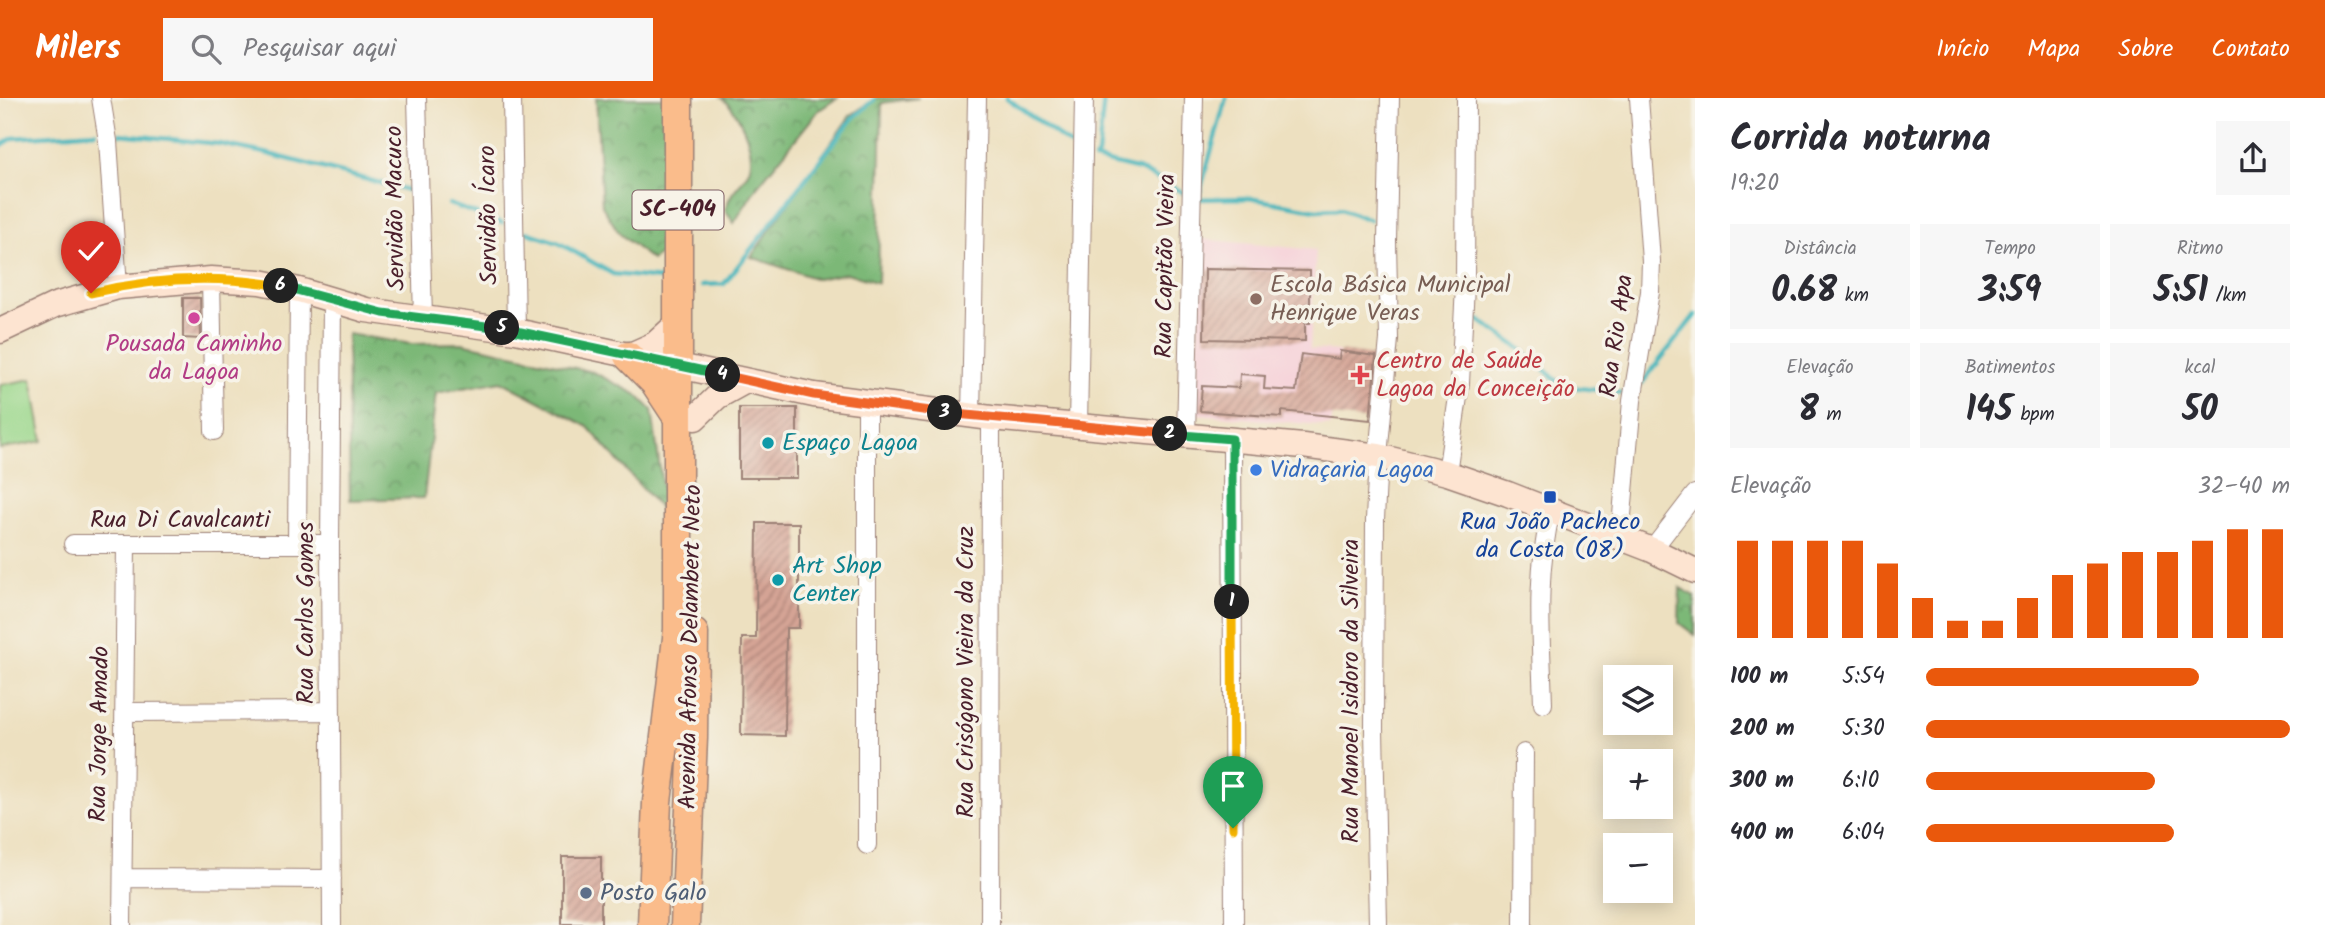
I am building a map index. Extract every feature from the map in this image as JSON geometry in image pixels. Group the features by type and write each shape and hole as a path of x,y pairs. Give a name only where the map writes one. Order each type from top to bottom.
{"main road":[{"name":"SC-404","path":"678,98 678,323 687,368"},
{"name":"SC-404","path":"687,368 693,98"},
{"path":"628,356 686,418"},
{"name":"Avenida Afonso Delambert Neto","path":"652,925 657,802 678,630 687,368"},
{"name":"Avenida Afonso Delambert Neto","path":"685,925 693,713 686,418"},
{"path":"657,802 688,822"}],"street":[{"path":"101,98 108,141 118,287"},
{"name":"Servidão Macuco","path":"417,98 423,318"},
{"name":"Servidão Ícaro","path":"512,98 516,331"},
{"name":"Rua Crisógono Vieira da Cruz","path":"977,98 990,925"},
{"path":"1078,426 1084,98"},
{"name":"Rua Capitão Vieira","path":"1186,436 1194,98"},
{"name":"Rua Manoel Isidoro da Silveira","path":"1377,925 1375,520 1378,456 1390,339 1387,242 1390,98"},
{"path":"1447,473 1460,383 1465,286 1466,98"},
{"name":"Rua Rio Apa","path":"1620,538 1632,401 1650,292 1651,261 1639,98"},
{"path":"211,279 214,431"},
{"path":"0,331 55,305 118,287 211,279 260,282 383,313 516,331 867,403 981,417 1232,439 1378,456 1447,473 1652,550 1695,571"},
{"name":"Rua Carlos Gomes","path":"297,544 299,290"},
{"name":"Rua Carlos Gomes","path":"332,300 332,925"},
{"path":"628,356 655,344 678,323"},
{"path":"686,418 746,380"},
{"path":"867,403 867,845"},
{"path":"1232,439 1234,925"},
{"path":"1652,550 1695,494"},
{"path":"1543,704 1539,585 1543,546 1551,511"},
{"name":"Rua Di Cavalcanti","path":"73,544 330,544"},
{"name":"Rua Jorge Amado","path":"122,925 126,544"},
{"path":"125,712 331,711"},
{"path":"1523,925 1524,753"},
{"path":"123,878 332,879"}],"shaded area":[{"name":"Escola Básica Municipal Henrique Veras","path":"1200,239 1316,250 1310,349 1339,351 1331,426 1196,414"}],"green space":[{"path":"596,98 669,98 668,248 652,260 620,234 602,206"},
{"path":"722,98 837,98 818,111 756,188 734,223 725,210 732,194 749,171 751,159 744,130 734,111"},
{"path":"876,98 919,98 882,103 878,283 847,273 817,279 751,257 850,116"},
{"path":"347,334 412,344 462,343 593,372 636,394 652,410 666,515 587,426 501,381 436,393 424,498 350,500"},
{"path":"32,379 43,441 0,449 0,385"},
{"path":"1680,588 1695,596 1695,635 1679,623"}],"building":[{"path":"103,233 105,267 94,269 88,236"},
{"path":"1205,269 1310,271 1310,323 1305,323 1305,341 1204,339"},
{"name":"Pousada Caminho da Lagoa","path":"183,298 200,298 201,339 183,338"},
{"path":"1340,351 1376,356 1370,420 1282,411 1282,417 1200,411 1202,386 1239,388 1240,374 1265,376 1264,389 1296,391 1301,354 1339,359"},
{"name":"Espaço Lagoa","path":"739,408 797,408 797,478 739,478"},
{"path":"757,523 799,523 799,628 786,628 785,736 741,735 742,638 756,638"},
{"path":"562,857 601,857 601,924 562,924"}],"waterway":[{"path":"1007,98 1073,147"},
{"path":"1104,98 1098,155 1095,159 1140,170 1188,195"},
{"path":"1199,195 1226,98"},
{"path":"702,285 724,284 852,119 874,100"},
{"path":"0,146 13,138 95,132"},
{"path":"120,134 220,144 411,191"},
{"path":"1195,199 1249,198 1316,210 1341,209 1370,220"},
{"path":"449,204 502,223"},
{"path":"526,232 559,243 613,274 662,279"},
{"path":"1642,383 1695,315"},
{"path":"1479,320 1522,350 1563,386 1622,393"}],"place":[{"name":"Escola Básica Municipal Henrique Veras","path":"1256,299"},
{"name":"Pousada Caminho da Lagoa","path":"194,318"},
{"name":"Centro de Saúde Lagoa da Conceição","path":"1360,375"},
{"name":"Espaço Lagoa","path":"768,443"},
{"name":"Vidraçaria Lagoa","path":"1256,470"},
{"name":"Rua João Pacheco da Costa (08)","path":"1550,497"},
{"name":"Art Shop Center","path":"778,580"},
{"name":"Posto Galo","path":"586,893"}],"route":[{"path":"91,293 174,281 211,279 260,282 299,290 366,310 516,331 814,395 991,418 1232,439 1233,828"}]}
